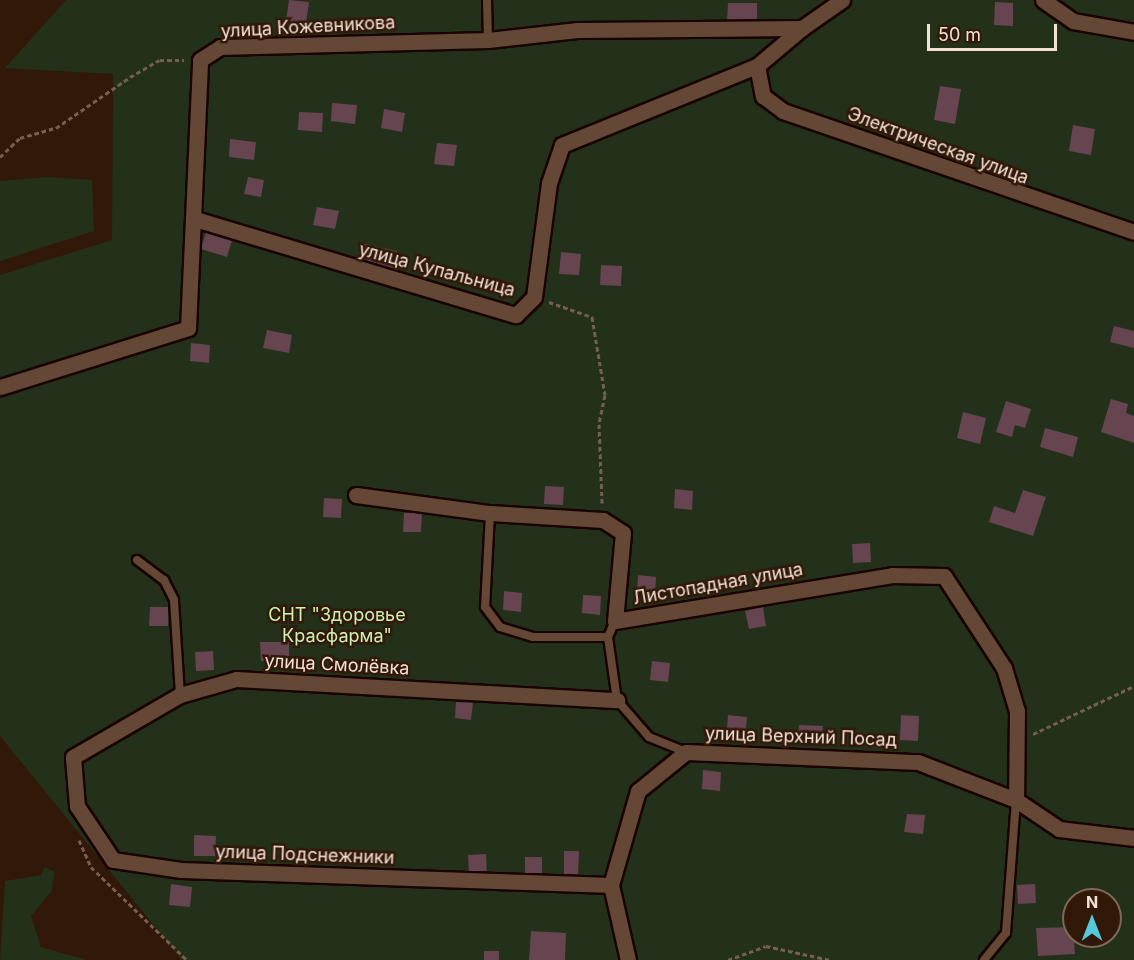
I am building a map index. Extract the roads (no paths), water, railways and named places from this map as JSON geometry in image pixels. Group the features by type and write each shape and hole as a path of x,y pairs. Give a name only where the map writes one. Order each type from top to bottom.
{"street":[{"path":"802,28 842,0"},
{"path":"1043,0 1073,21 1134,32"},
{"name":"улица Кожевникова","path":"195,219 200,60 220,47 488,40 577,30 802,28"},
{"name":"улица Купальница","path":"195,219 516,315 534,297 549,183 561,145 757,66 802,28"},
{"name":"Электрическая улица","path":"757,66 764,96 783,111 1134,232"},
{"path":"0,387 188,328 195,219"},
{"path":"356,495 490,513"},
{"name":"Листопадная улица","path":"490,513 603,520 623,533 615,621 892,575 944,576 1004,668 1020,743 1016,800"},
{"name":"улица Смолёвка","path":"73,757 180,695 236,679 616,700"},
{"name":"улица Верхний Посад","path":"628,960 611,885 638,791 687,752 918,762 1016,800 1059,829 1134,838"},
{"name":"улица Подснежники","path":"73,757 77,806 113,860 181,870 611,885"}],"lane":[{"path":"487,0 488,40"},
{"path":"490,513 485,607 500,627 533,637 608,637"},
{"path":"136,560 164,580 174,600 180,695"},
{"path":"615,621 608,637 616,700 649,737 687,752"},
{"path":"984,960 1005,933 1016,800"}],"park label":[{"name":"СНТ \"Здоровье Красфарма\"","path":"337,626"}]}
